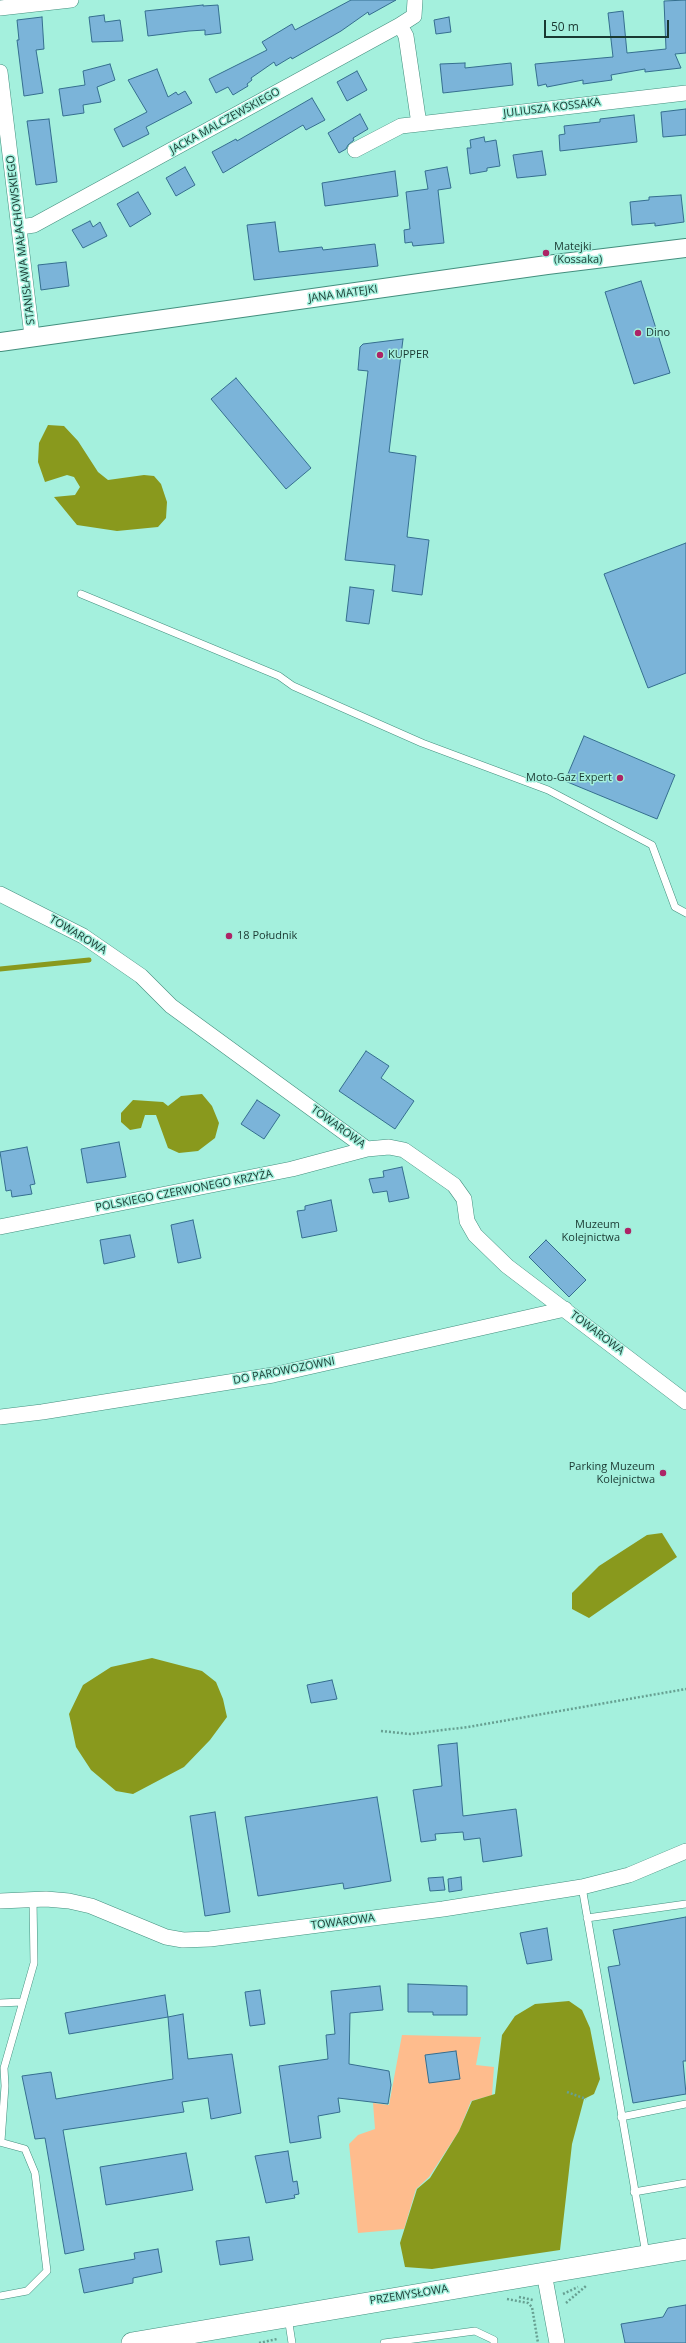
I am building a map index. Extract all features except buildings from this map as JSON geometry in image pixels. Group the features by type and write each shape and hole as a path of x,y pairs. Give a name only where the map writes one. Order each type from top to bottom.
{"main road":[{"name":"PRZEMYSŁOWA","path":"132,2343 290,2332 544,2273 686,2249"}],"street":[{"path":"0,8 71,0"},
{"name":"JACKA MALCZEWSKIEGO","path":"20,227 34,225 400,25 414,16 415,0"},
{"path":"400,25 406,36 419,124"},
{"name":"STANISŁAWA MAŁACHOWSKIEGO","path":"0,72 20,227 32,336"},
{"name":"JULIUSZA KOSSAKA","path":"355,150 401,126 686,93"},
{"name":"JANA MATEJKI","path":"0,342 32,336 686,248"},
{"name":"TOWAROWA","path":"0,894 83,936 141,976 171,1006 367,1149 389,1147 404,1150 454,1185 464,1199 467,1221 475,1236 507,1266 686,1402"},
{"name":"POLSKIEGO CZERWONEGO KRZYŻA","path":"0,1227 292,1169 367,1149"},
{"name":"DO PAROWOZOWNI","path":"0,1416 42,1412 273,1375 565,1309"},
{"name":"TOWAROWA","path":"0,1901 33,1899 69,1901 91,1906 151,1932 183,1940 210,1939 443,1909 582,1887 629,1875 686,1851"},
{"path":"544,2273 558,2343"}],"lane":[{"path":"81,594 279,676 293,686 422,743 548,790 652,845 675,907 686,913"},
{"path":"582,1887 646,2256"},
{"path":"0,2296 27,2290 47,2271 35,2173 25,2149 0,2141 5,2086 4,2068 34,1963 33,1899"},
{"path":"588,1918 686,1904"},
{"path":"0,2003 22,2002"},
{"path":"621,2117 686,2104"},
{"path":"634,2192 686,2183"},
{"path":"384,2343 475,2331 494,2340 494,2343"}],"path":[{"path":"380,1732 410,1734 468,1727 686,1689"},
{"path":"567,2092 586,2099"},
{"path":"589,2283 566,2302 566,2309 562,2294 569,2293 589,2283"},
{"path":"504,2298 528,2303 532,2308 538,2343"},
{"path":"259,2343 290,2332"}],"shaded area":[{"path":"48,425 64,426 78,441 98,472 108,480 144,475 154,476 161,484 167,502 166,518 158,527 117,531 77,525 54,497 75,495 80,487 74,477 67,475 45,482 38,462 39,443"},
{"path":"202,1094 212,1106 219,1123 215,1138 198,1151 179,1153 168,1148 156,1115 145,1115 141,1128 130,1130 121,1122 121,1113 133,1100 163,1102 168,1106 181,1096"},
{"path":"662,1533 677,1557 589,1618 572,1609 572,1593 599,1566 647,1535"},
{"path":"152,1658 202,1671 216,1682 223,1699 227,1717 210,1740 184,1767 133,1794 116,1791 91,1770 76,1747 69,1714 83,1685 111,1667"},
{"path":"569,2001 582,2010 590,2028 600,2079 594,2094 584,2099 572,2144 560,2250 432,2269 405,2267 400,2243 417,2189 430,2178 459,2131 472,2101 495,2094 502,2035 515,2016 535,2004"},
{"path":"402,2035 481,2037 476,2065 494,2067 492,2095 471,2101 459,2131 429,2177 416,2189 404,2229 358,2233 349,2144 358,2135 375,2129 373,2103 389,2105"}],"waterway":[{"path":"0,969 89,960"}],"place":[{"name":"Matejki (Kossaka)","path":"546,253"},
{"name":"Dino","path":"638,333"},
{"name":"KUPPER","path":"380,355"},
{"name":"Moto-Gaz Expert","path":"620,778"},
{"name":"18 Południk","path":"229,936"},
{"name":"Muzeum Kolejnictwa","path":"628,1231"},
{"name":"Parking Muzeum Kolejnictwa","path":"663,1473"}]}
